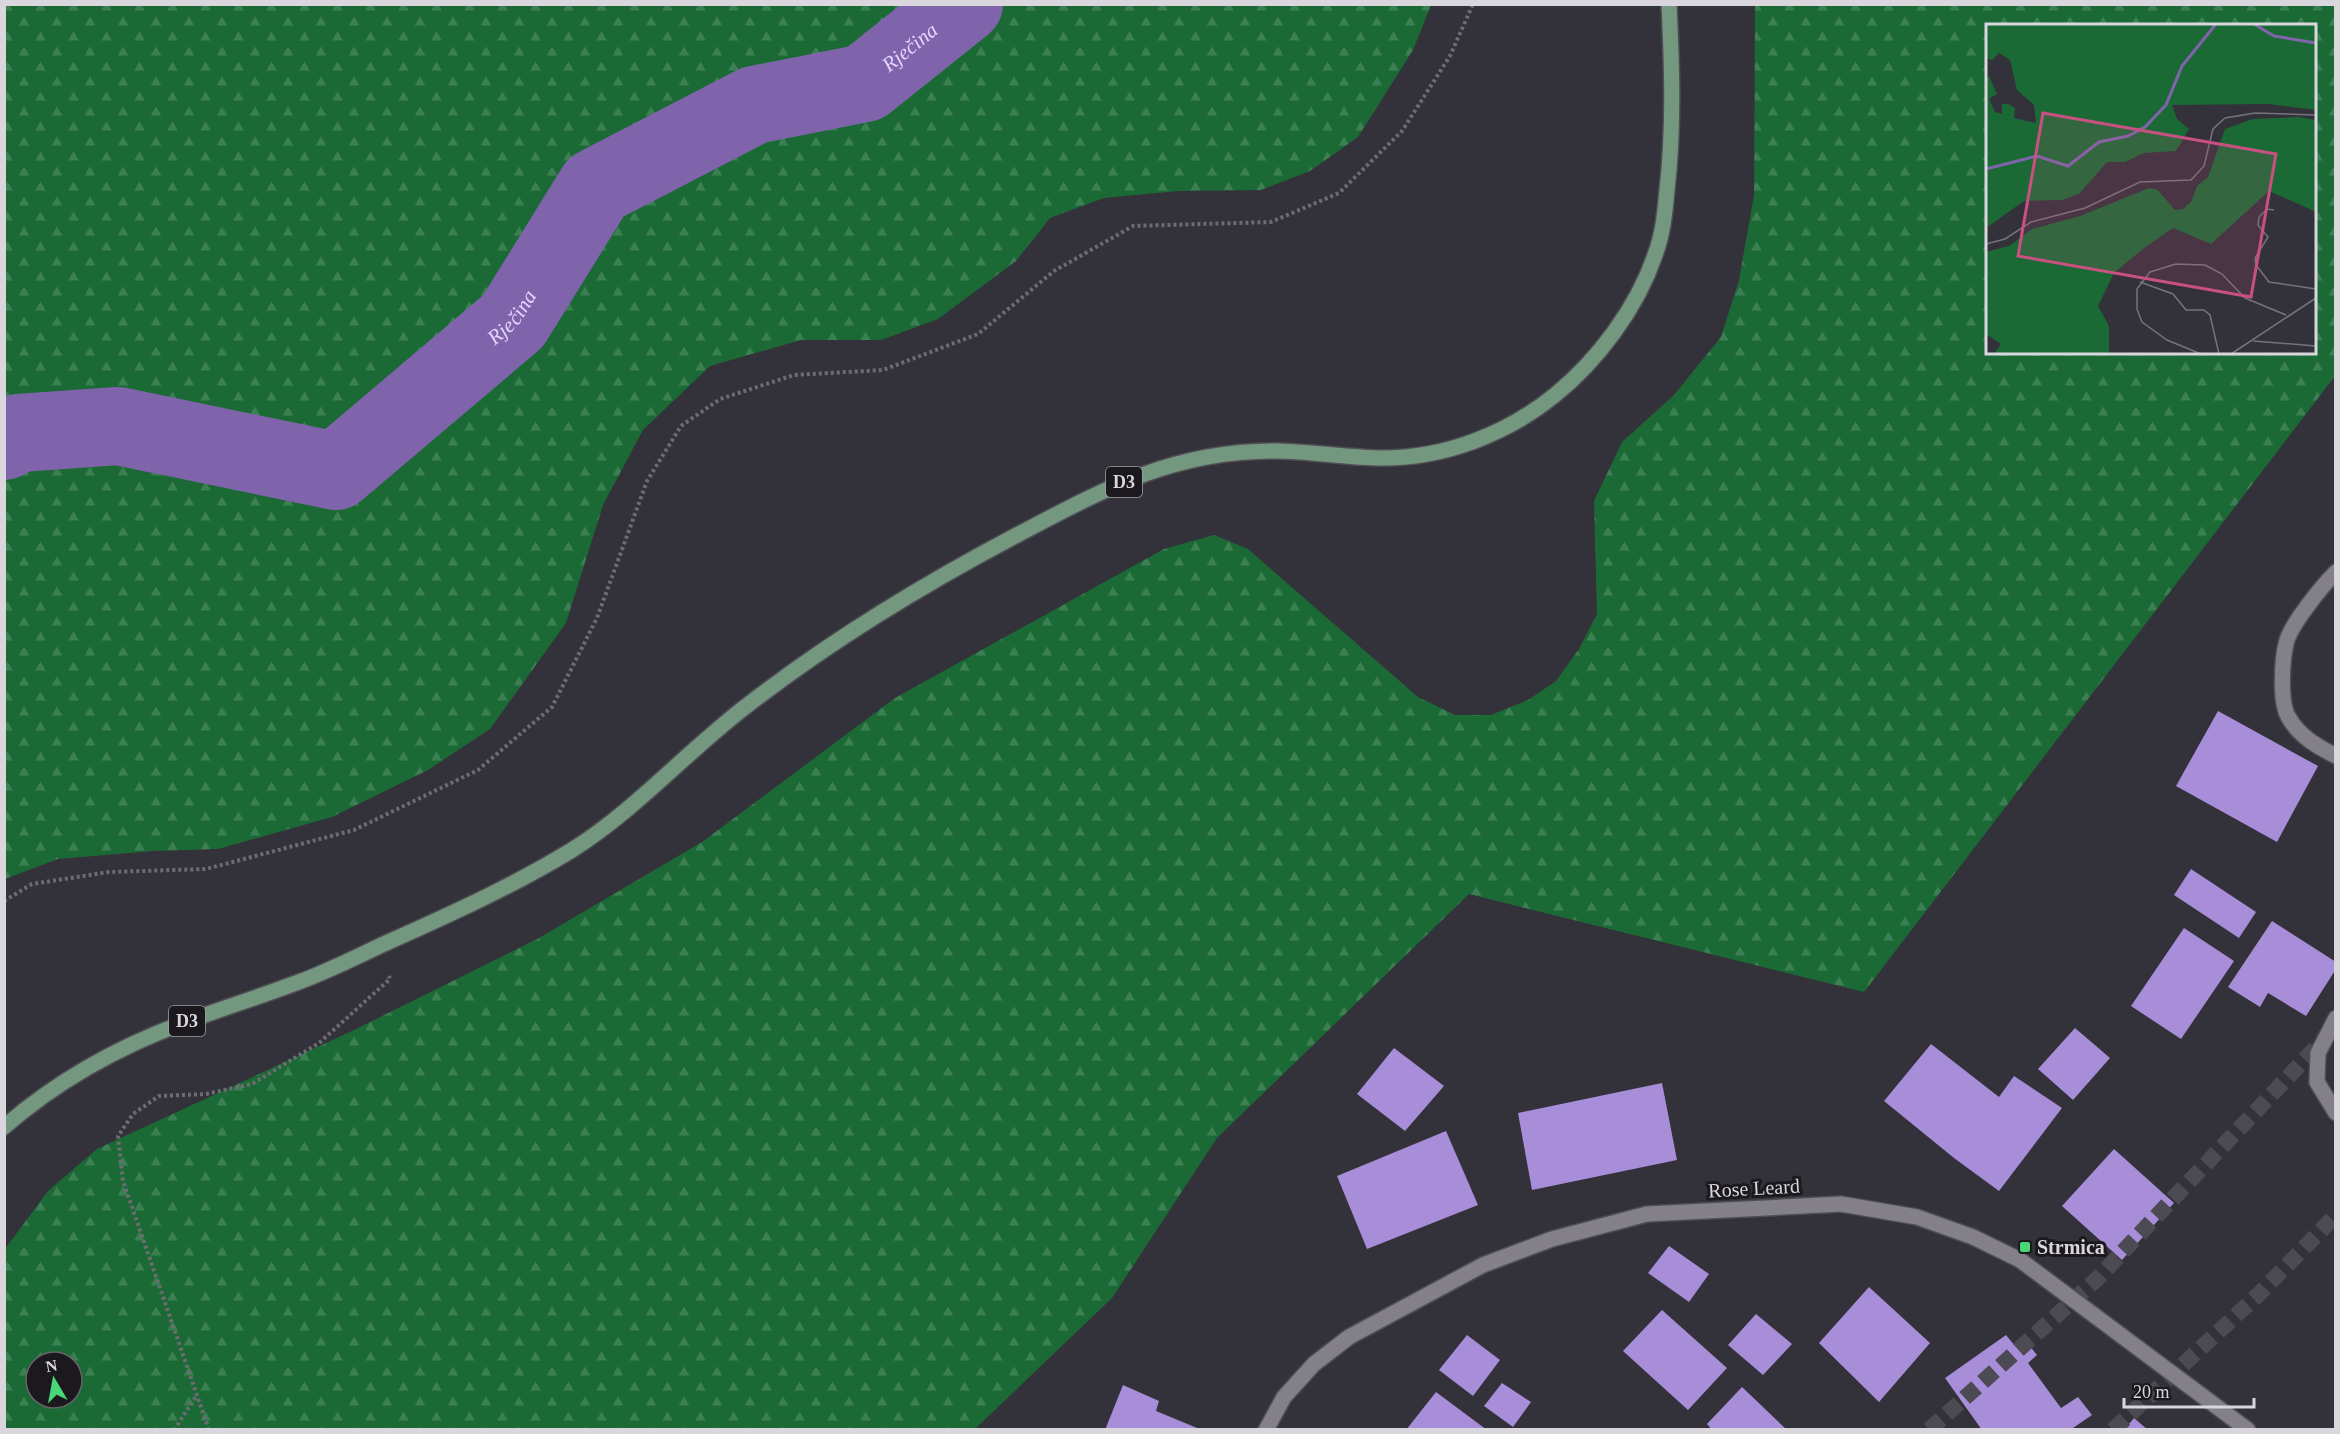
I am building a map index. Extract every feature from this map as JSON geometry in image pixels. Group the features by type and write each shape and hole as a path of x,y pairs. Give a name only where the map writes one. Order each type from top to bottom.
{"main road":[{"name":"D3","path":"4,1127 27,1107 112,1054 185,1022 337,967 444,917 572,850 645,794 748,705 837,642 982,553 1112,487 1148,473 1231,453 1275,451 1387,458 1423,454 1454,448 1490,435 1523,417 1554,396 1582,369 1633,303 1658,247 1665,212 1672,116 1669,4"}],"street":[{"path":"2336,572 2318,591 2287,639 2281,688 2288,717 2308,740 2336,756"},
{"path":"2336,1018 2318,1053 2317,1082 2336,1113"},
{"name":"Rose Leard","path":"1266,1430 1284,1397 1314,1364 1349,1337 1483,1265 1552,1239 1647,1214 1841,1204 1917,1217 1973,1237 2020,1260 2248,1430"}],"path":[{"path":"4,901 32,884 109,872 206,869 354,830 478,770 552,707 597,618 647,481 681,426 720,399 794,375 883,370 978,334 1054,271 1133,226 1271,222 1339,193 1402,131 1450,56 1473,4"},
{"path":"209,1430 123,1181 118,1136 133,1114 159,1096 206,1094 252,1084 319,1042 390,979 385,944"},
{"path":"174,1430 197,1394"}],"green space":[{"path":"5,4 1431,5 1413,50 1358,137 1310,171 1261,190 1178,191 1104,198 1050,218 1016,261 938,319 881,340 801,340 710,366 643,430 603,505 566,623 490,729 428,770 332,817 218,849 153,851 58,859 5,879"},
{"path":"1755,5 2335,5 2335,376 1864,992 1469,894 1217,1138 1112,1298 975,1429 5,1429 5,1249 48,1191 97,1149 354,1030 539,938 702,842 895,698 1164,549 1214,535 1248,549 1418,697 1455,715 1491,715 1528,700 1556,681 1579,649 1597,614 1594,501 1622,442 1674,395 1721,337 1739,280 1754,195"}],"building":[{"path":"2218,711 2318,766 2277,842 2176,786"},
{"path":"2191,869 2256,912 2239,938 2174,895"},
{"path":"2272,921 2336,962 2336,969 2306,1016 2268,993 2260,1007 2228,987"},
{"path":"2184,928 2234,961 2181,1039 2131,1006"},
{"path":"2075,1028 2110,1058 2073,1100 2038,1069"},
{"path":"1931,1044 1999,1097 2014,1076 2062,1108 1999,1191 1884,1101"},
{"path":"1394,1048 1444,1086 1405,1131 1357,1094"},
{"path":"1662,1083 1677,1160 1532,1190 1518,1113"},
{"path":"1446,1131 1478,1205 1367,1249 1337,1176"},
{"path":"2114,1149 2174,1203 2122,1260 2062,1206"},
{"path":"1669,1246 1709,1274 1689,1302 1648,1273"},
{"path":"1869,1287 1930,1343 1879,1402 1819,1343"},
{"path":"1662,1310 1727,1368 1688,1410 1623,1351"},
{"path":"1756,1314 1792,1344 1763,1375 1728,1345"},
{"path":"1467,1335 1500,1360 1473,1396 1439,1370"},
{"path":"2006,1335 2015,1346 2024,1339 2037,1355 2028,1363 2061,1408 2078,1397 2092,1415 2073,1428 2074,1430 1982,1430 1945,1378"},
{"path":"1502,1383 1531,1402 1513,1427 1484,1406"},
{"path":"1123,1385 1159,1401 1156,1411 1202,1430 1105,1430"},
{"path":"1742,1387 1787,1430 1712,1430 1707,1424"},
{"path":"1436,1392 1487,1430 1406,1430"},
{"path":"2134,1418 2148,1430 2124,1430"}],"waterway":[{"name":"Rječina","path":"4,441 19,433 118,426 336,471 513,321 596,187 754,105 865,83 964,4"}],"tunnel":[{"path":"1929,1430 2097,1279 2325,1038"},
{"path":"2113,1430 2259,1294 2336,1215"}],"place":[{"name":"Strmica","path":"2025,1247"}]}
